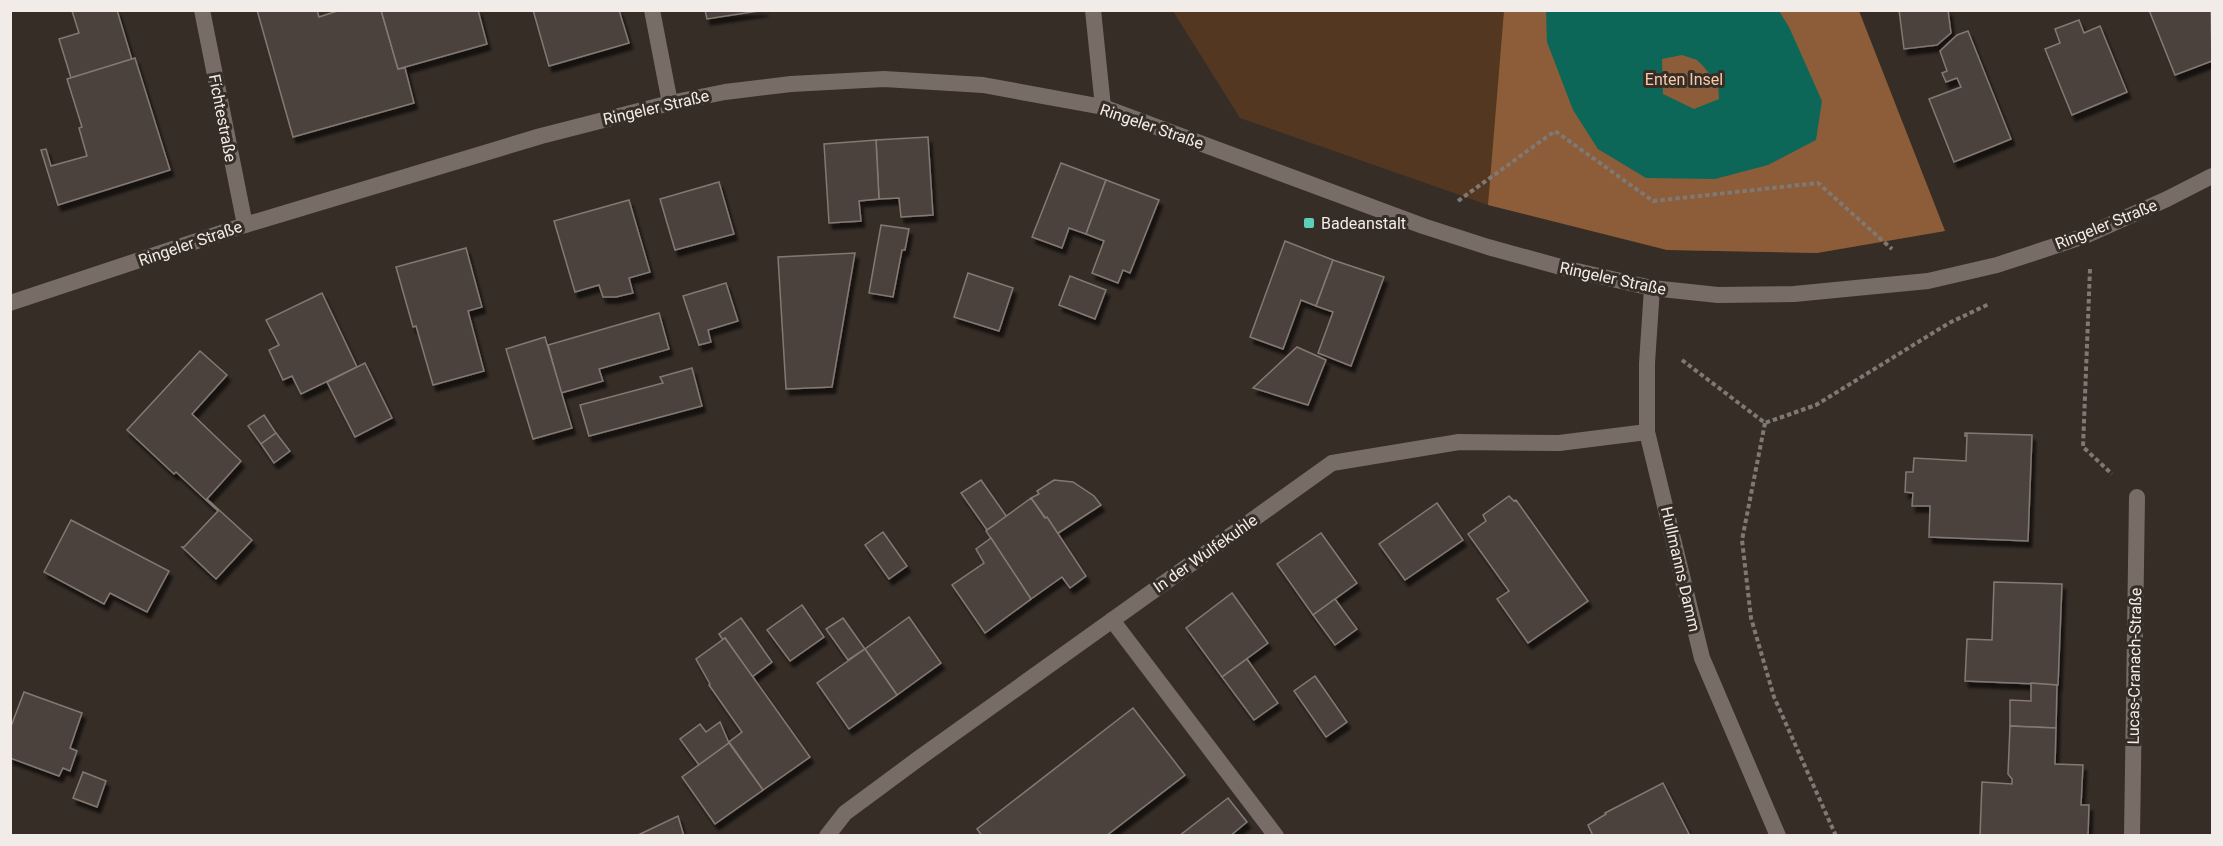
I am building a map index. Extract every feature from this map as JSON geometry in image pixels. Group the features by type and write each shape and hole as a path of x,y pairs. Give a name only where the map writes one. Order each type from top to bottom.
{"street":[{"name":"Fichtestraße","path":"202,10 244,225"},
{"path":"652,10 669,103"},
{"path":"1093,10 1103,107"},
{"name":"Ringeler Straße","path":"10,303 244,225 541,136 669,103 725,92 792,84 884,79 983,86 1103,107 1423,226 1488,247 1568,269 1652,288 1718,295 1794,294 1928,280 1997,265 2085,236 2212,176"},
{"name":"Hullmanns Damm","path":"1652,288 1647,432 1702,658 1778,836"},
{"name":"In der Wulfekuhle","path":"827,836 845,813 1332,464 1460,442 1560,443 1647,432"},
{"name":"Lucas-Cranach-Straße","path":"2132,836 2137,498"},
{"path":"1112,620 1276,836"}],"path":[{"path":"1423,226 1555,131 1653,201 1818,183 1928,280"},
{"path":"2080,270 2090,267 2083,447 2137,498"},
{"path":"1765,423 1816,405 1949,323 1997,301"},
{"path":"1649,345 1686,362 1765,423"},
{"path":"1765,423 1742,540 1751,618 1774,697 1836,836"}],"green space":[{"name":"Enten Insel","path":"1173,11 1859,11 1945,231 1817,253 1667,250 1488,205 1240,118"},
{"name":"Enten Insel","path":"1504,11 1859,11 1945,231 1817,253 1667,250 1488,205"}],"water":[{"path":"1546,11 1779,11 1789,27 1822,101 1816,140 1768,165 1715,179 1646,178 1598,149 1573,110 1547,42","holes":["1682,55 1697,60 1718,84 1719,99 1694,109 1663,94 1662,59"]}],"building":[{"path":"117,10 132,60 71,78 59,39 79,33 72,11"},
{"path":"257,10 317,10 319,17 340,10 381,10 398,69 405,68 414,103 293,137"},
{"path":"381,10 478,10 487,44 398,69"},
{"path":"533,10 619,10 629,43 549,66"},
{"path":"705,10 765,10 707,19"},
{"path":"1899,10 1948,10 1951,33 1937,45 1904,49"},
{"path":"2149,10 2211,10 2212,61 2175,75"},
{"path":"2079,20 2084,33 2100,26 2127,92 2072,115 2045,49 2060,43 2055,29"},
{"path":"1968,31 2011,139 1954,162 1929,99 1961,87 1957,78 1946,82 1942,73 1947,71 1940,51 1957,35"},
{"path":"135,58 170,170 58,205 41,150 46,149 51,166 87,156 79,128 82,127 67,79"},
{"path":"928,137 933,215 901,217 899,198 879,199 876,140"},
{"path":"876,140 879,199 859,201 861,221 829,223 824,144"},
{"path":"1061,163 1106,180 1086,234 1069,228 1062,248 1032,237"},
{"path":"1106,180 1159,200 1130,273 1123,270 1118,283 1092,273 1104,241 1086,234"},
{"path":"719,182 734,234 675,250 660,199"},
{"path":"629,200 650,272 629,278 633,293 603,297 599,285 575,292 554,221"},
{"path":"881,225 909,229 905,250 902,250 893,297 869,293"},
{"path":"1285,241 1333,260 1316,306 1301,300 1283,349 1250,337"},
{"path":"466,248 482,307 468,311 484,371 433,385 396,267"},
{"path":"855,253 832,387 786,389 778,257"},
{"path":"1333,260 1384,277 1351,366 1318,353 1333,312 1316,306"},
{"path":"968,273 1013,288 999,331 954,317"},
{"path":"1070,276 1106,290 1095,319 1059,305"},
{"path":"726,283 738,321 708,330 711,342 699,345 683,296"},
{"path":"322,293 357,367 301,394 292,376 283,380 269,350 279,345 266,320"},
{"path":"659,313 669,349 599,369 603,381 561,393 548,345"},
{"path":"545,337 572,428 533,439 506,349"},
{"path":"1297,347 1326,360 1308,405 1253,388"},
{"path":"200,351 227,375 192,414 241,461 206,500 127,430"},
{"path":"365,363 392,418 355,437 327,382"},
{"path":"692,368 702,406 589,436 580,405 663,383 660,377"},
{"path":"264,415 276,433 261,444 248,426"},
{"path":"276,433 290,451 274,463 261,444"},
{"path":"1965,433 2032,435 2028,541 1929,537 1930,506 1912,506 1913,493 1905,492 1906,472 1913,472 1914,458 1966,461 1967,435 1965,436"},
{"path":"981,480 1007,517 987,530 961,493"},
{"path":"1054,480 1073,482 1094,496 1101,505 1057,534 1031,498 1039,494 1037,491"},
{"path":"1509,496 1514,501 1516,500 1588,601 1528,643 1497,599 1509,591 1468,534 1486,521 1483,515"},
{"path":"1031,498 1045,518 1047,517 1086,576 1070,588 1062,577 1031,599 986,531"},
{"path":"207,499 252,540 216,579 182,547 218,511"},
{"path":"1437,503 1463,540 1405,580 1379,544"},
{"path":"71,520 169,571 147,612 110,593 104,604 44,572"},
{"path":"883,532 907,566 889,579 865,545"},
{"path":"1321,533 1357,583 1313,615 1277,564"},
{"path":"991,538 1031,599 985,633 952,585 984,563 976,549"},
{"path":"1994,582 2062,584 2058,685 1965,681 1967,639 1992,640"},
{"path":"1232,593 1268,643 1222,677 1186,628"},
{"path":"1335,599 1357,629 1335,645 1313,615"},
{"path":"802,605 824,637 790,661 767,630"},
{"path":"909,617 941,663 897,695 865,649"},
{"path":"741,618 772,662 752,677 725,638 723,640 719,634"},
{"path":"843,618 865,649 848,660 826,629"},
{"path":"725,638 810,757 763,790 729,742 742,732 709,685 696,659"},
{"path":"865,649 897,695 849,729 817,683"},
{"path":"1247,659 1278,703 1254,720 1222,677"},
{"path":"1315,676 1347,722 1326,737 1294,691"},
{"path":"2031,683 2057,685 2056,728 2010,726 2010,700 2031,701"},
{"path":"24,692 82,713 70,748 77,751 70,771 63,768 59,776 10,758 10,729"},
{"path":"1133,708 1185,775 1106,836 982,836 977,829"},
{"path":"720,722 729,743 699,765 680,739 700,724 706,732"},
{"path":"2010,726 2056,728 2055,764 2083,765 2081,805 2089,805 2088,836 1980,836 1982,782 2012,784 2012,779 2008,774"},
{"path":"729,743 763,790 715,824 682,777"},
{"path":"83,772 106,781 97,807 73,798"},
{"path":"1663,783 1690,836 1593,836 1588,825 1605,813"},
{"path":"1228,798 1247,822 1230,836 1179,836"},
{"path":"678,816 684,836 636,836"}],"place":[{"name":"Badeanstalt","path":"1309,223"}]}
